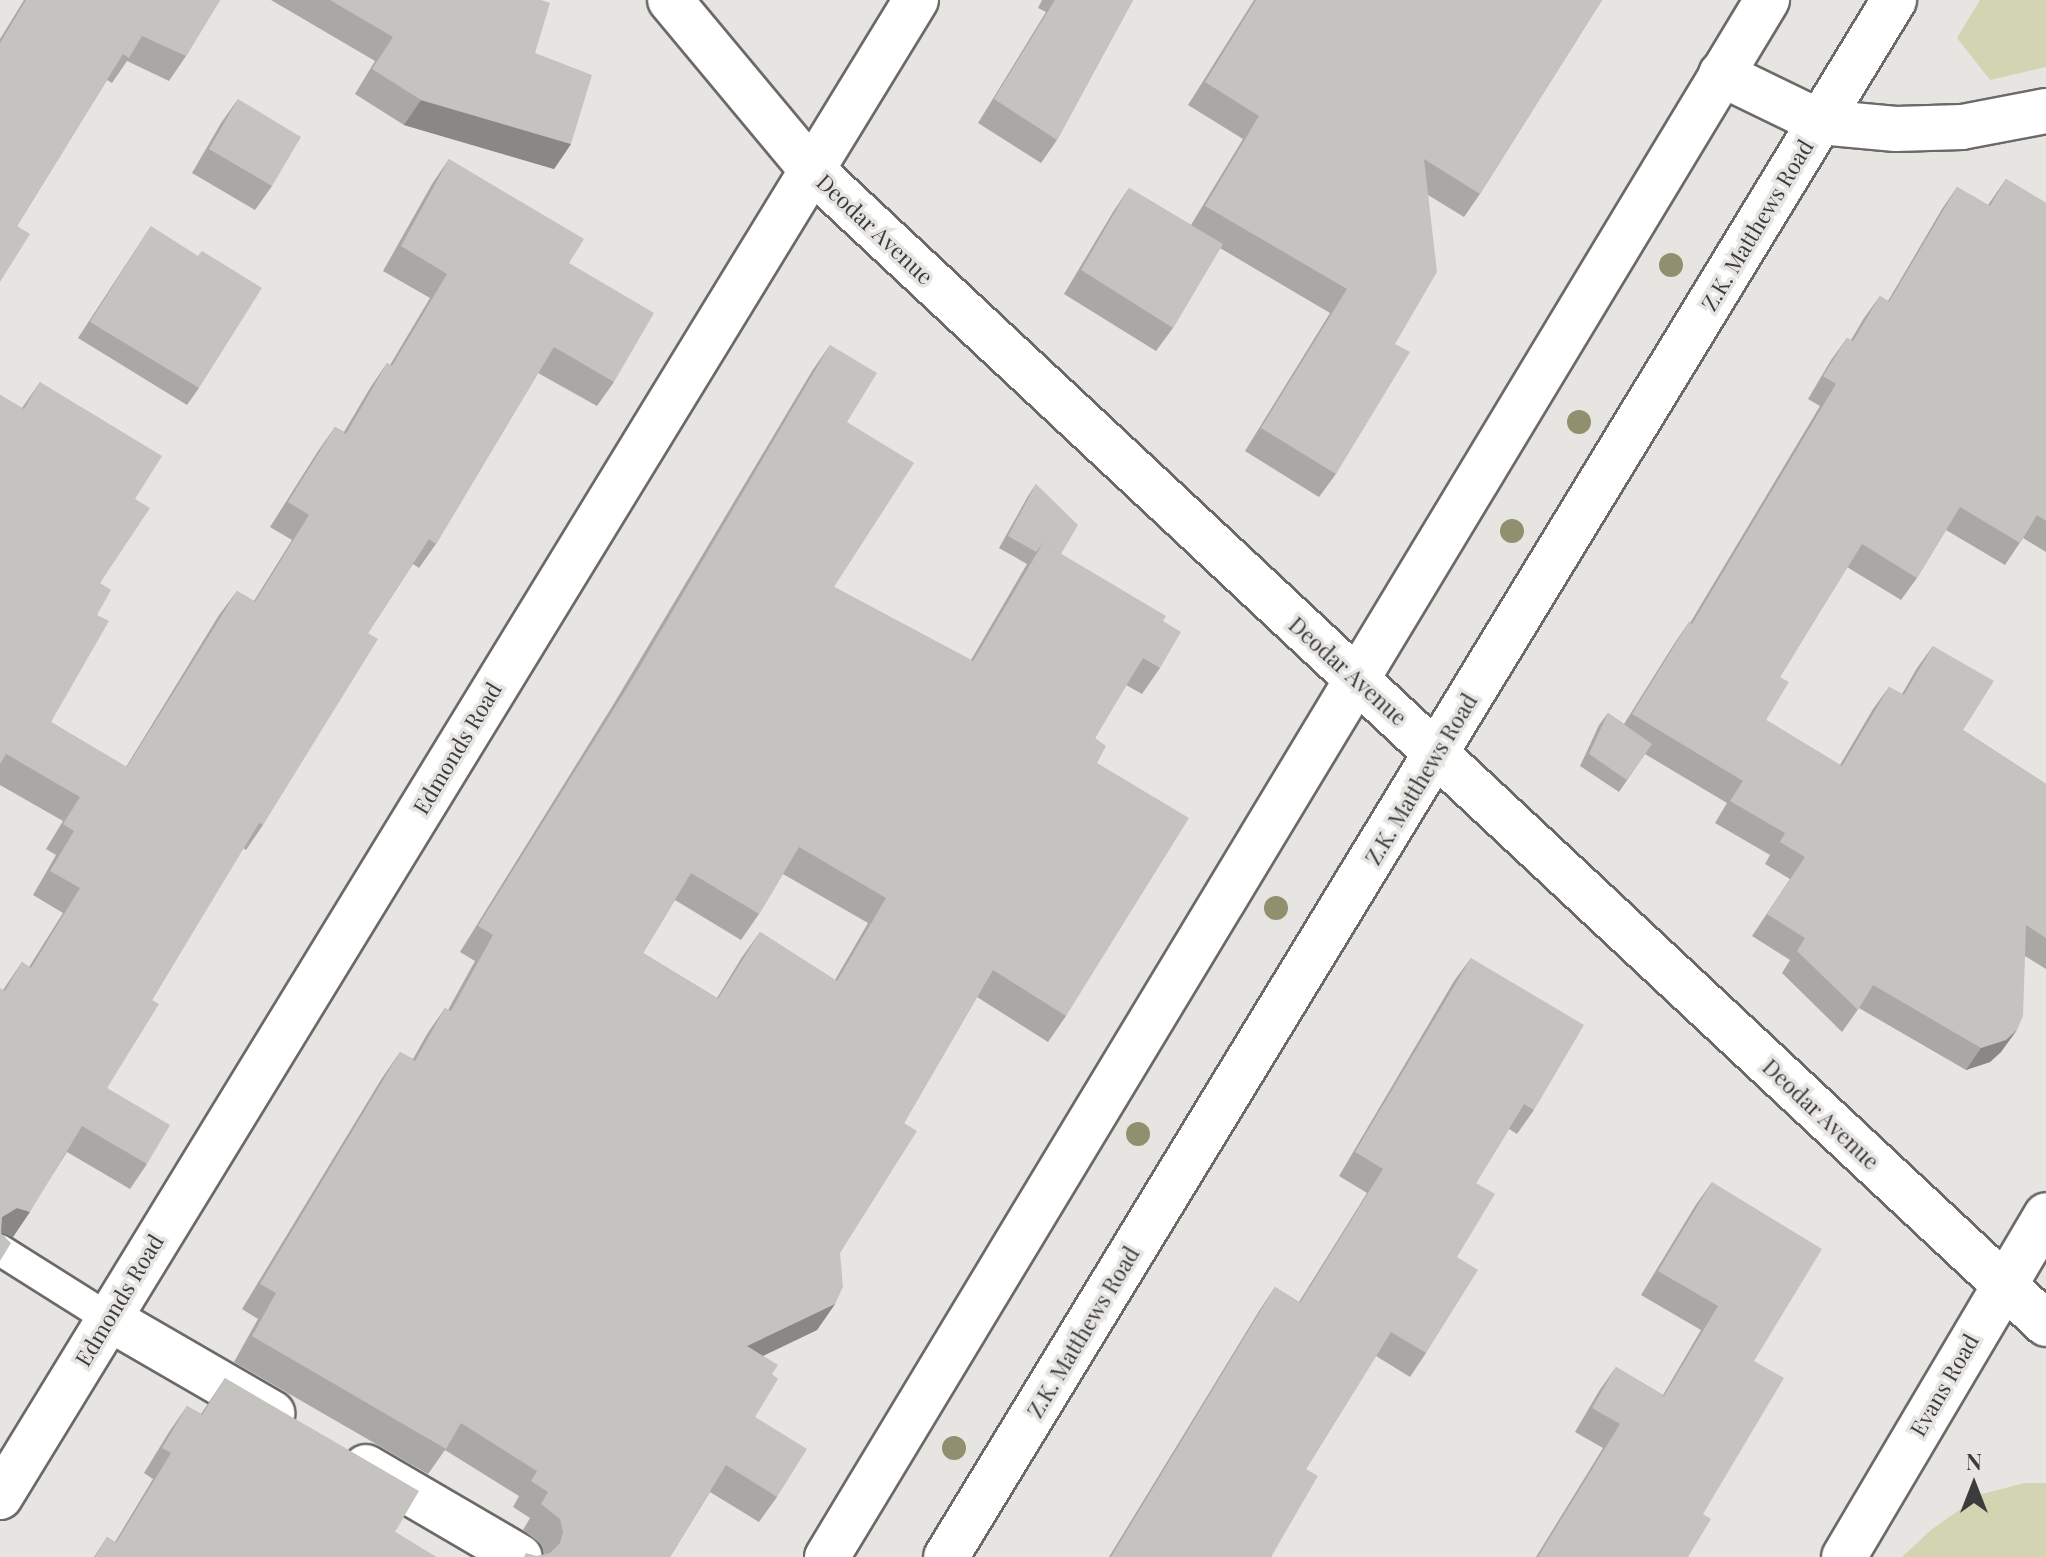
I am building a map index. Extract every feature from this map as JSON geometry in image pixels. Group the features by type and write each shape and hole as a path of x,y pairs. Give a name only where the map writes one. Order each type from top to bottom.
{"street":[{"name":"Deodar Avenue","path":"670,0 811,169 2046,1324"},
{"name":"Edmonds Road","path":"0,1497 916,0"},
{"path":"827,1557 1767,0"},
{"name":"Z.K. Matthews Road","path":"946,1557 1894,0"},
{"path":"1721,74 1820,122 1896,129 1962,127 2046,111"},
{"name":"Evans Road","path":"1844,1557 2046,1215"},
{"path":"108,1318 520,1557"}],"lane":[{"path":"0,1250 108,1318"}],"green space":[{"path":"1980,0 2046,0 2046,67 1990,80 1957,38"},
{"path":"2025,1483 2046,1483 2046,1557 1902,1557 1931,1530 1982,1494"}],"building":[{"path":"26,0 220,0 186,56 142,36 129,58 123,54 17,226 30,234 0,282 0,43"},
{"path":"330,0 541,0 550,3 535,53 592,75 571,144 421,100 372,69 393,37"},
{"path":"1055,0 1133,0 1057,140 994,99"},
{"path":"1256,0 1602,0 1480,194 1424,159 1437,272 1395,344 1410,352 1336,474 1261,428 1347,289 1205,206 1259,116 1205,82"},
{"path":"238,99 301,137 272,186 209,149"},
{"path":"449,159 584,239 569,263 654,313 614,382 554,347 436,544 429,539 368,633 378,639 263,825 259,823 152,1000 159,1004 107,1088 170,1125 147,1164 82,1126 30,1212 17,1208 2,1217 1,1233 11,1243 0,1261 0,988 5,991 22,962 31,968 80,888 50,871 74,831 63,824 80,797 6,754 0,764 0,395 24,409 40,382 162,456 135,499 150,508 100,583 111,590 97,615 109,621 51,722 127,767 237,591 255,602 309,515 288,502 335,427 346,434 387,363 392,366 447,274 401,246"},
{"path":"2006,179 2046,203 2046,521 2037,515 2020,543 1960,507 1917,578 1862,544 1780,677 1789,682 1766,720 1842,766 1889,687 1904,695 1933,646 1994,681 1963,730 2046,784 2046,938 2026,925 2023,1016 2017,1030 2006,1040 1981,1048 1873,985 1858,1010 1797,951 1805,938 1767,914 1805,857 1780,842 1785,833 1730,801 1743,781 1632,714 1689,622 1692,624 1836,384 1823,376 1847,338 1853,341 1880,296 1889,302 1957,187 1990,206"},
{"path":"1129,188 1223,244 1173,328 1081,270"},
{"path":"151,226 198,256 202,251 262,288 199,388 90,322"},
{"path":"830,345 877,373 847,422 914,463 834,587 973,661 1043,543 1166,616 1163,621 1181,632 1160,668 1143,658 1095,738 1106,746 1097,763 1189,818 1066,1016 993,970 904,1123 917,1131 840,1253 843,1287 835,1304 747,1346 778,1365 772,1374 778,1379 755,1417 807,1449 777,1497 726,1465 670,1557 524,1557 526,1553 537,1556 550,1553 560,1543 563,1532 560,1519 541,1504 548,1492 531,1481 537,1471 461,1423 446,1449 252,1336 276,1293 260,1284 400,1052 415,1061 445,1008 451,1011 493,935 478,926 632,680","holes":["799,847 886,898 837,981 760,932 718,999 643,953 691,873 759,914"]},
{"path":"1036,484 1078,525 1061,554 1043,543 1036,552 1008,536"},
{"path":"1608,713 1652,744 1627,780 1589,754"},
{"path":"1471,958 1584,1025 1534,1110 1524,1104 1476,1183 1495,1194 1457,1257 1478,1270 1426,1353 1391,1332 1306,1469 1318,1476 1271,1557 1111,1557 1275,1287 1300,1303 1383,1169 1355,1152"},
{"path":"1712,1182 1822,1249 1754,1361 1784,1378 1703,1514 1711,1519 1688,1557 1538,1557 1620,1424 1592,1408 1616,1367 1664,1396 1718,1306 1658,1271"},
{"path":"225,1378 419,1491 395,1532 436,1557 95,1557 107,1537 116,1543 171,1453 162,1448 187,1406 202,1415"}]}
